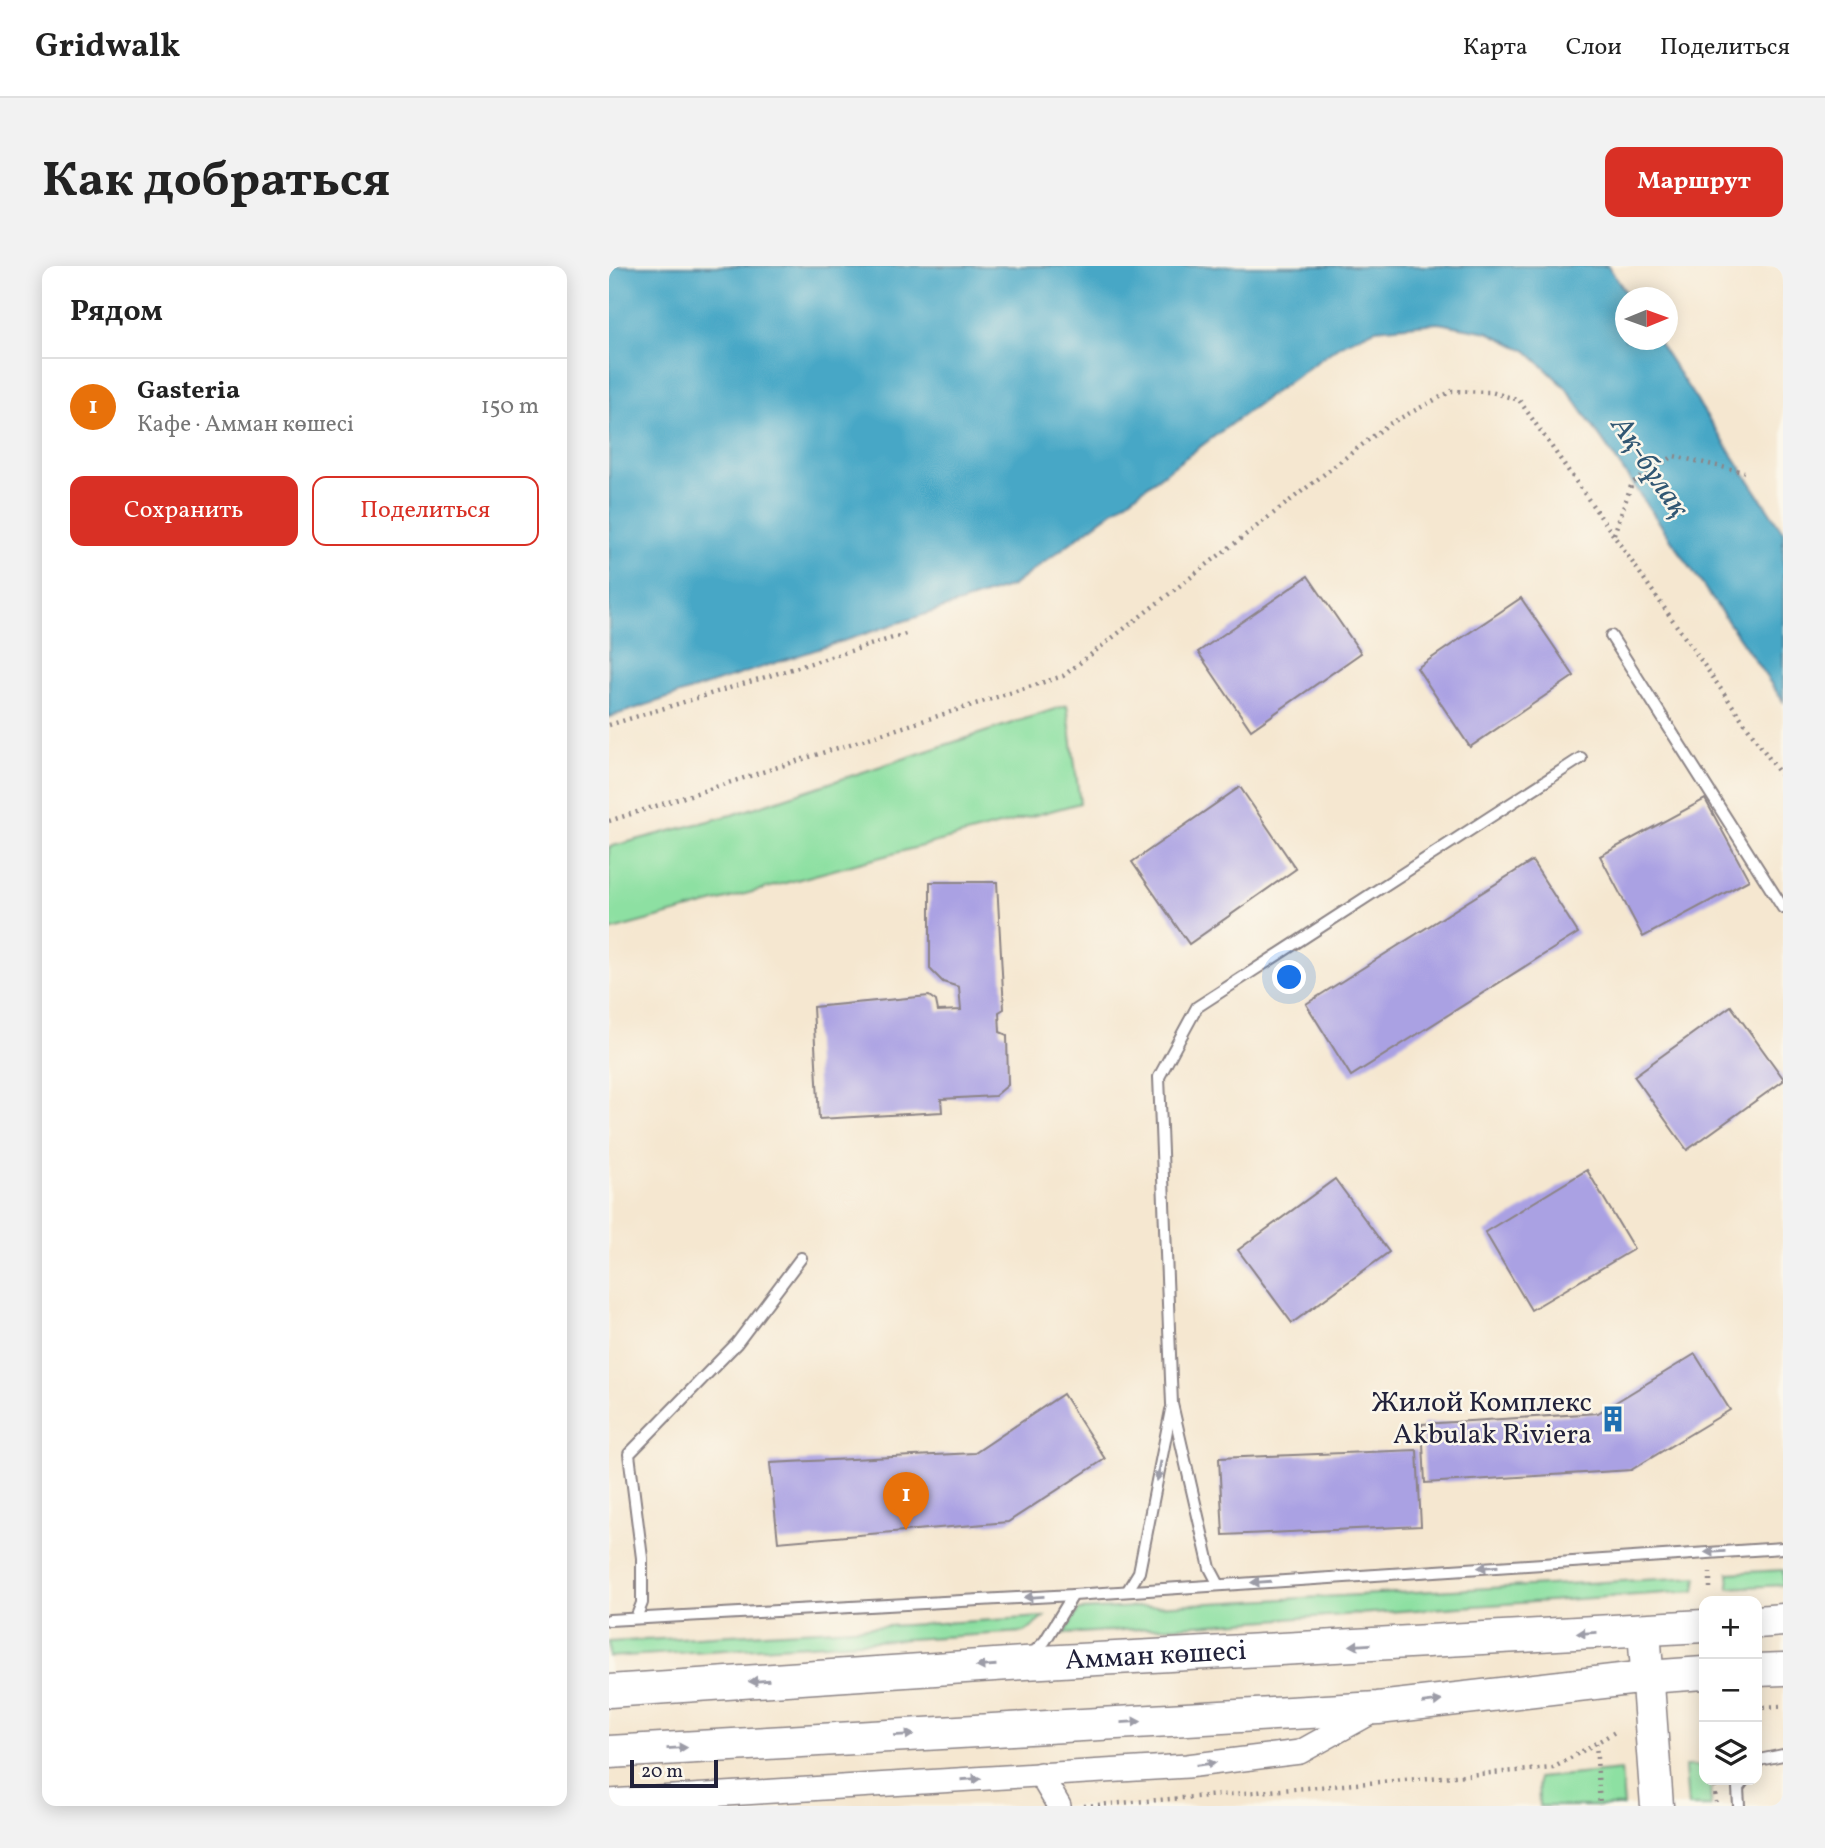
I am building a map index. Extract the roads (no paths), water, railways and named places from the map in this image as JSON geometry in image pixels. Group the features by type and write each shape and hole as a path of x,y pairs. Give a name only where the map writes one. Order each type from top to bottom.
{"main road":[{"path":"1762,1622 1783,1620"},
{"name":"Амман көшесі","path":"609,1692 1024,1663 1699,1626"},
{"path":"1644,1630 1657,1806"},
{"path":"1762,1670 1783,1669"},
{"path":"609,1752 1378,1708 1699,1673"}],"street":[{"path":"609,1801 1187,1766 1300,1752 1378,1708"},
{"path":"1040,1774 1059,1806"}],"lane":[{"path":"1611,636 1783,908"},
{"path":"1219,1585 1210,1568 1172,1404 1159,1077 1197,1007 1581,758"},
{"path":"636,1618 642,1603 642,1558 629,1454 737,1343 801,1258"},
{"path":"1128,1590 1139,1572 1172,1404"},
{"path":"609,1620 1073,1595 1783,1548"},
{"path":"1024,1663 1045,1641 1073,1595"},
{"path":"1762,1759 1783,1755"},
{"path":"1739,1806 1740,1785"}],"water":[{"name":"Ақ-бұлақ","path":"609,266 1608,266 1622,287 1615,287 1615,350 1664,350 1783,532 1783,701 1566,388 1527,351 1488,332 1438,323 1375,329 1339,346 1012,586 609,717"}],"place":[{"name":"Жилой Комплекс Akbulak Riviera","path":"1613,1419"},
{"name":"Gasteria","path":"906,1530"}]}
